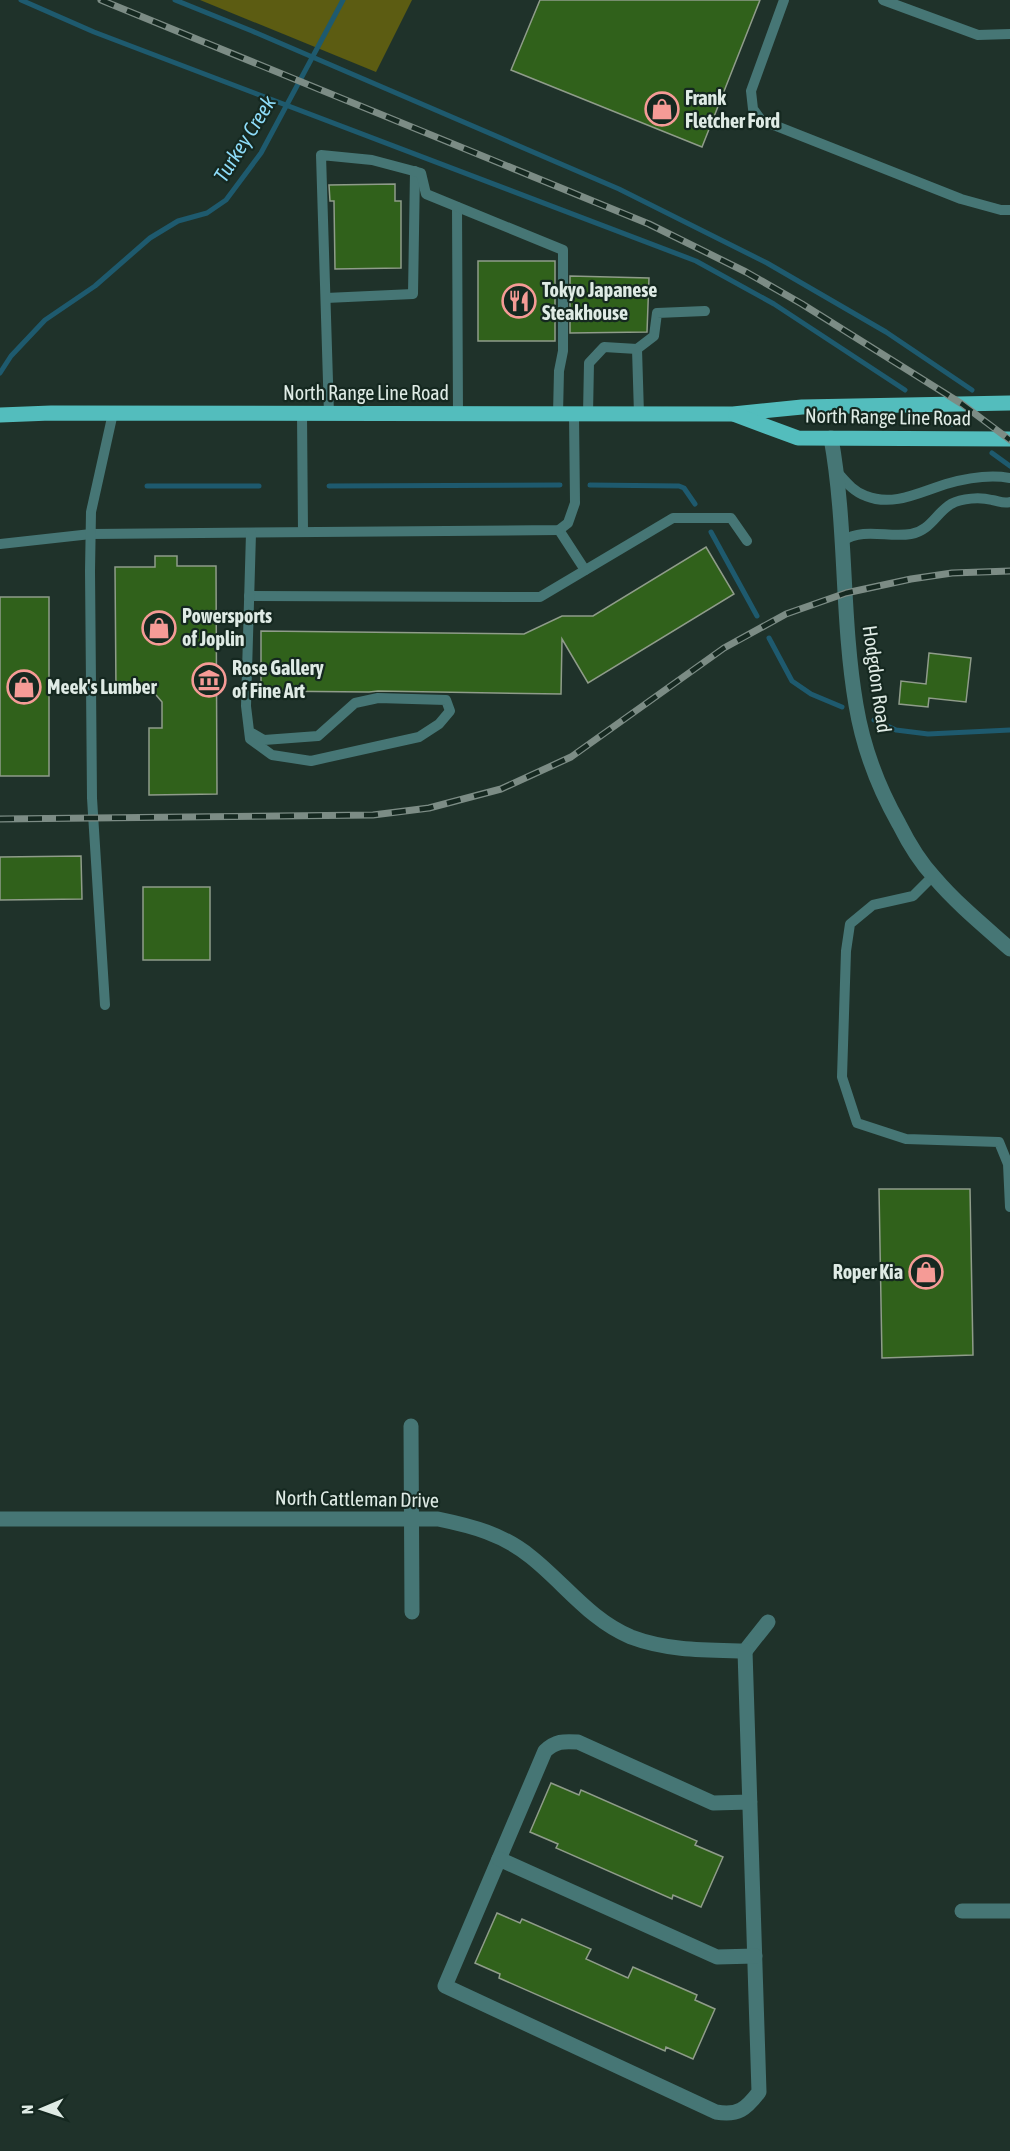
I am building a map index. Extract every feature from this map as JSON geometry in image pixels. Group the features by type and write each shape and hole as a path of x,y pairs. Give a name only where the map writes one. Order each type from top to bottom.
{"main road":[{"name":"North Range Line Road","path":"0,415 51,413 733,414 802,407 1010,403"},
{"name":"North Range Line Road","path":"733,414 798,438 1010,439"}],"street":[{"name":"Hodgdon Road","path":"831,438 838,473 856,706 865,744 878,782 906,838 933,876 971,916 1010,949"},
{"path":"411,1426 412,1612"},
{"name":"North Cattleman Drive","path":"0,1519 438,1519 474,1526 503,1538 531,1556 601,1620 630,1636 661,1646 745,1651"},
{"path":"750,1802 713,1803 578,1742 562,1741 553,1744 545,1751 445,1986 716,2112 738,2113 751,2103 759,2092 755,1956 750,1802 745,1651 768,1622"},
{"path":"499,1859 717,1957 755,1956"},
{"path":"962,1911 1010,1911"}],"lane":[{"path":"784,0 751,91 753,109 761,120 961,199 1001,210 1010,210"},
{"path":"883,0 978,35 1010,34"},
{"path":"329,414 321,155 372,160 421,173 426,194 563,250 563,351 559,370 574,414"},
{"path":"326,298 413,294 415,171"},
{"path":"457,207 458,414"},
{"path":"0,544 90,534 559,530 568,523 575,503 574,414 589,363 604,347 637,349 654,336 657,313 705,311"},
{"path":"637,349 639,414"},
{"path":"105,1005 92,798 90,534 91,512 113,413"},
{"path":"303,414 303,532"},
{"path":"838,473 850,488 866,497 890,500 914,496 969,478 997,476 1010,478"},
{"path":"843,541 849,537 871,532 912,534 928,527 937,515 952,503 972,498 990,499 1004,504 1010,502"},
{"path":"249,597 540,597 673,518 731,518 747,541"},
{"path":"559,530 585,570"},
{"path":"250,732 264,740 318,736 355,703 378,698 446,700 450,711 439,724 419,737 311,761 272,755 250,739 246,706 251,533"},
{"path":"933,876 913,896 873,905 850,924 846,951 842,1077 857,1123 906,1139 999,1142 1009,1164 1010,1207"}],"shaded area":[{"path":"200,0 412,0 376,72"}],"building":[{"name":"Frank Fletcher Ford","path":"540,0 760,0 702,147 511,70"},
{"path":"395,184 395,201 401,201 401,268 335,269 334,201 330,201 329,185"},
{"name":"Tokyo Japanese Steakhouse","path":"478,261 555,261 555,341 478,341"},
{"path":"570,276 649,278 647,332 570,333"},
{"path":"706,547 734,594 588,683 562,639 561,694 261,691 261,631 524,634 562,616 593,616"},
{"name":"Powersports of Joplin","path":"155,556 177,556 177,566 216,566 217,794 149,795 149,728 162,728 162,702 151,689 116,690 115,567 155,567"},
{"name":"Meek's Lumber","path":"0,597 49,597 49,776 0,776"},
{"path":"929,653 971,658 966,702 929,698 928,707 899,704 901,681 926,684"},
{"path":"81,856 82,899 0,900 0,857"},
{"path":"143,887 210,887 210,960 143,960"},
{"name":"Roper Kia","path":"879,1189 970,1189 973,1355 882,1358"},
{"path":"551,1783 579,1795 581,1790 697,1841 695,1845 723,1857 701,1907 673,1895 672,1899 556,1848 558,1844 530,1832"},
{"path":"497,1913 520,1923 522,1919 591,1949 586,1959 628,1978 633,1967 697,1995 695,2000 715,2009 693,2059 666,2047 665,2051 499,1978 500,1974 475,1963"}],"waterway":[{"path":"21,0 94,32 696,261 774,304 905,390"},
{"path":"175,0 619,189 767,263 886,332 972,390"},
{"name":"Turkey Creek","path":"0,373 11,356 45,320 95,286 150,238 178,221 207,213 226,200 261,153 343,0"},
{"path":"944,418 952,424"},
{"path":"992,453 1010,466"},
{"path":"329,486 560,485"},
{"path":"590,485 679,486 684,488 695,504"},
{"path":"147,486 259,486"},
{"path":"711,532 757,616"},
{"path":"769,638 792,681 811,694 842,707"},
{"path":"874,720 896,730 928,734 1010,730"}],"railway":[{"path":"101,0 649,224 746,272 802,304 962,404 1010,440"},
{"path":"0,819 373,815 429,808 501,789 571,757 724,648 786,614 846,593 911,579 952,573 1010,571"}],"place":[{"name":"Frank Fletcher Ford","path":"662,109"},
{"name":"Tokyo Japanese Steakhouse","path":"519,301"},
{"name":"Powersports of Joplin","path":"159,628"},
{"name":"Rose Gallery of Fine Art","path":"209,680"},
{"name":"Meek's Lumber","path":"24,687"},
{"name":"Roper Kia","path":"926,1272"}]}
